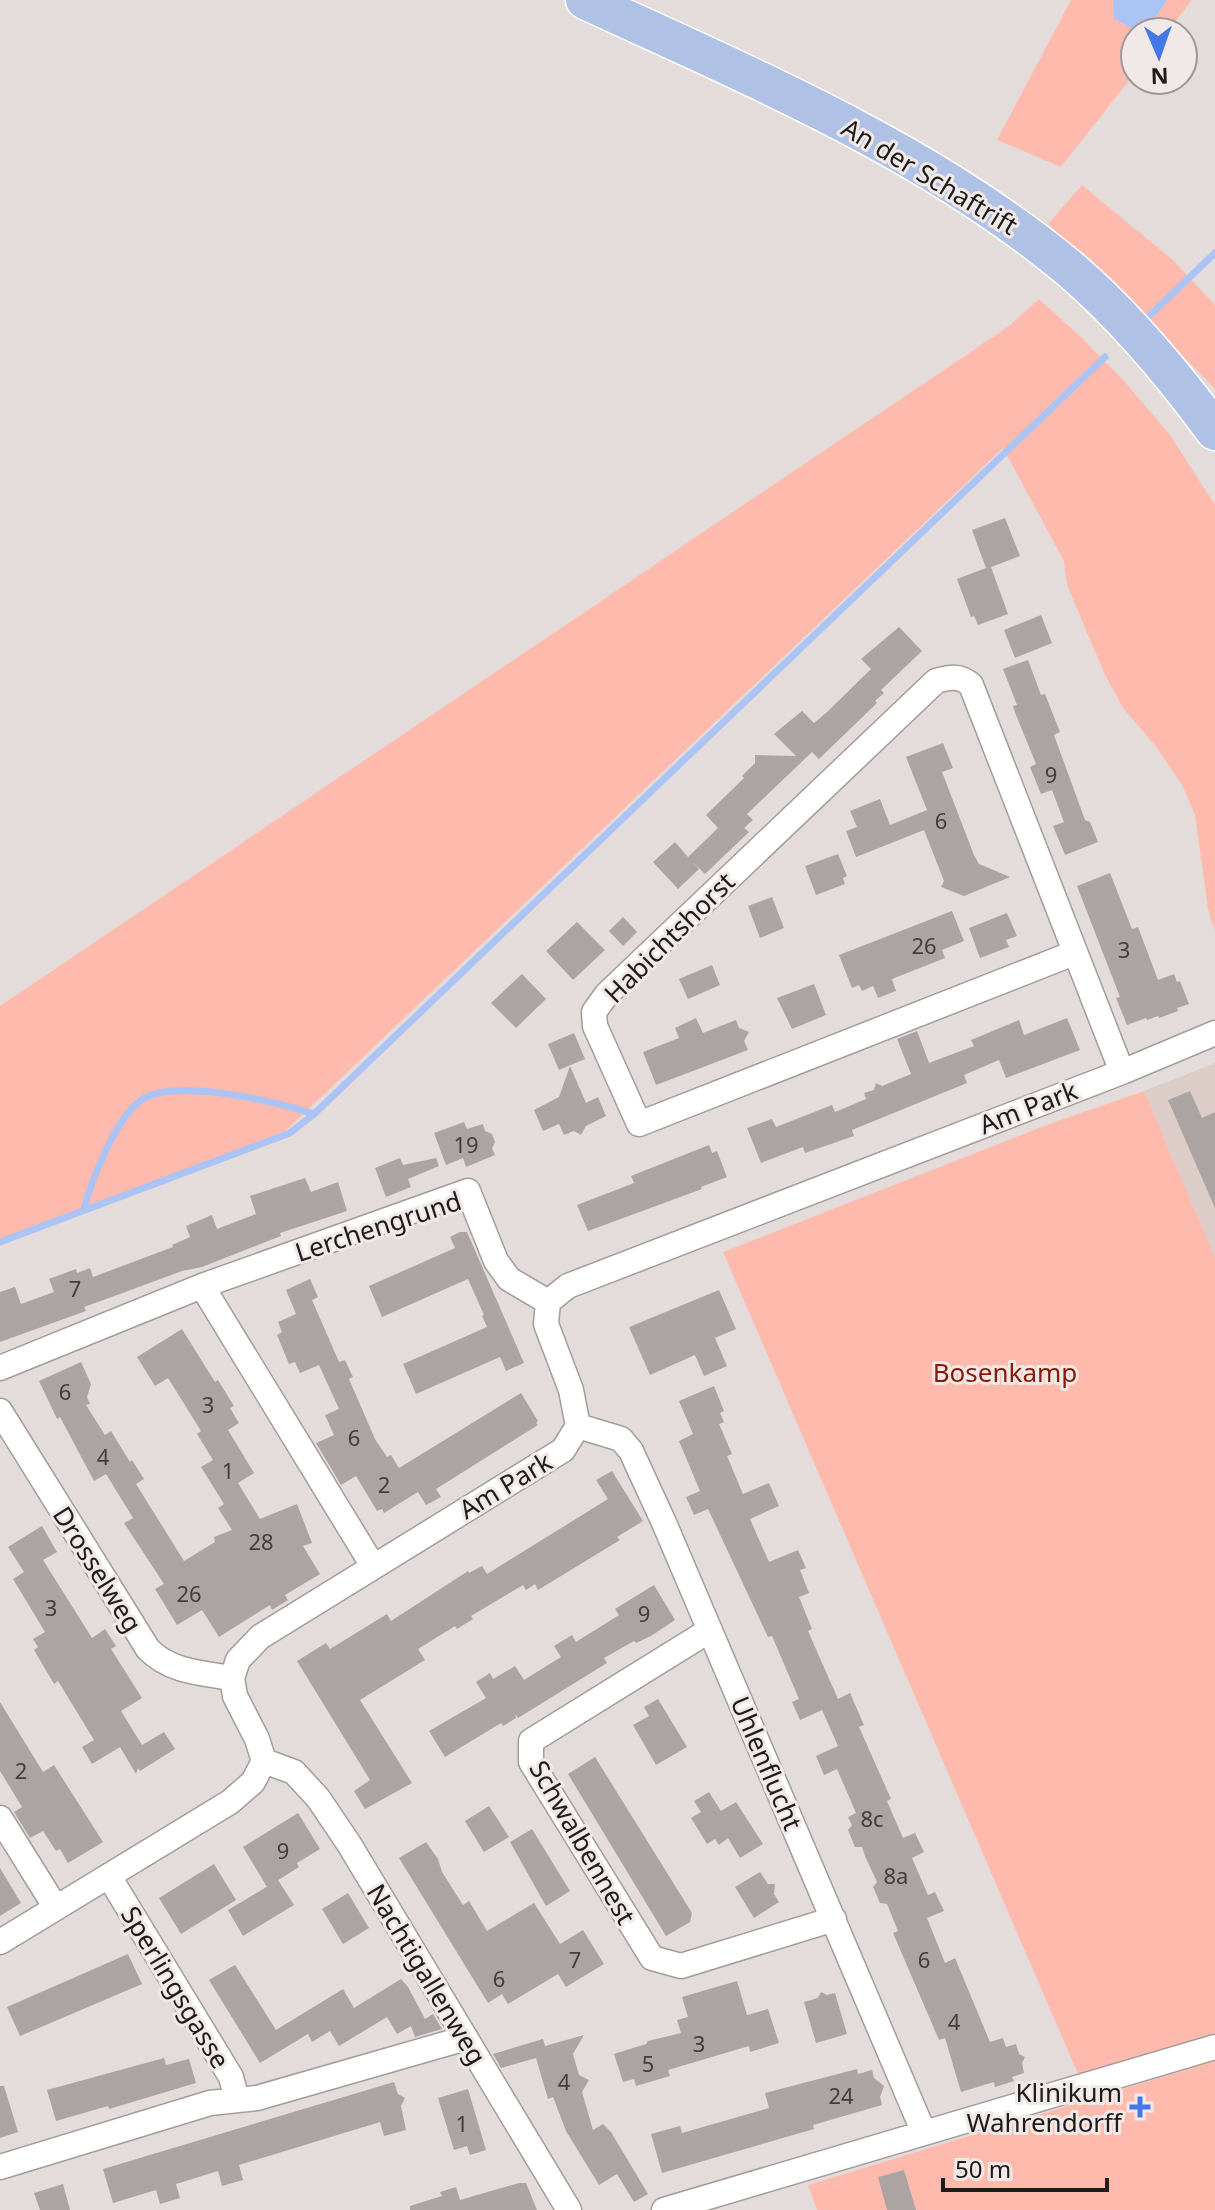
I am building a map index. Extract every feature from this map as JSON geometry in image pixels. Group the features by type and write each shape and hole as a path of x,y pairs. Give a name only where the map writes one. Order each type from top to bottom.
{"main road":[{"name":"An der Schaftrift","path":"585,0 762,82 908,156 965,191 1031,238 1116,313 1215,431"}],"street":[{"name":"Habichtshorst","path":"1074,953 639,1124 595,1026 594,1012 607,994 936,681 949,677 965,679 971,685 1122,1072"},
{"name":"Am Park","path":"548,1302 568,1286 1122,1072 1215,1033"},
{"name":"Lerchengrund","path":"0,1368 202,1286 468,1191 496,1261 509,1279 548,1302"},
{"path":"202,1286 373,1566"},
{"path":"548,1302 546,1324 571,1390 578,1426"},
{"name":"Drosselweg","path":"2,1420 148,1649 160,1662 183,1670 232,1678"},
{"name":"Am Park","path":"232,1678 238,1660 260,1637 563,1450 578,1426"},
{"name":"Uhlenflucht","path":"578,1426 621,1439 631,1451 924,2133"},
{"name":"Schwalbennest","path":"710,1630 531,1741 531,1762 652,1958 681,1966 834,1919"},
{"path":"0,1942 110,1878 230,1802 253,1782 264,1761 257,1739 235,1696 232,1678"},
{"name":"Nachtigallenweg","path":"264,1761 294,1772 318,1798 349,1844 569,2210"},
{"path":"0,1818 56,1908"},
{"name":"Sperlingsgasse","path":"110,1878 231,2077 237,2100"},
{"name":"Sperlingsgasse","path":"0,2167 210,2103 257,2098 466,2038"},
{"path":"664,2210 1215,2047"}],"shaded area":[{"path":"1215,1063 1215,1257 1144,1091"}],"green space":[{"path":"1071,0 1113,0 1114,19 1119,18 1119,93 1061,167 997,140"},
{"path":"1167,0 1192,0 1180,16 1140,16 1158,14"},
{"path":"1082,185 1173,260 1215,305 1215,389 1048,224"},
{"path":"1039,299 1125,382 1170,435 1215,505 1215,932 1208,909 1195,815 1182,785 1157,748 1123,708 1105,675 1067,585 1064,561 1003,448 277,1139 0,1244 0,1006 1009,326"},
{"name":"Bosenkamp","path":"1144,1091 1215,1257 1215,2033 1078,2074 723,1252 1044,1126"},
{"name":"Klinikum Wahrendorff","path":"1215,2061 1215,2210 817,2210 808,2185"}],"water":[{"path":"1113,0 1167,0 1156,16 1119,16 1119,22 1114,19"}],"building":[{"path":"1005,518 1020,556 991,567 1008,614 978,625 974,616 971,617 957,579 986,568 972,530"},
{"path":"1041,615 1052,643 1015,658 1004,630"},
{"path":"899,627 922,651 881,690 884,693 875,701 877,703 819,759 812,752 747,814 753,820 744,828 749,832 705,874 693,862 699,869 678,889 653,862 675,842 688,857 718,828 706,815 744,778 742,776 755,763 755,755 796,756 774,734 802,711 814,723 826,713 871,669 861,659"},
{"path":"1028,660 1060,732 1054,735 1085,820 1090,822 1098,842 1065,855 1053,826 1064,822 1052,790 1041,794 1030,767 1036,764 1016,715 1013,706 1017,705 1003,669"},
{"path":"943,743 953,768 942,772 974,855 979,864 1010,877 964,896 941,887 944,881 924,830 856,857 846,831 857,827 850,811 880,799 890,825 927,810 906,757"},
{"path":"838,854 847,876 843,878 845,884 816,895 805,866"},
{"path":"1110,873 1132,929 1138,927 1158,980 1174,974 1177,982 1180,981 1189,1004 1177,1008 1178,1011 1127,1025 1116,998 1120,997 1077,886"},
{"path":"772,897 784,928 760,938 748,906"},
{"path":"952,911 964,941 942,950 945,958 892,979 896,991 878,998 873,986 862,991 859,985 852,988 839,955"},
{"path":"1007,913 1017,936 1006,940 1009,947 980,958 969,928"},
{"path":"623,917 637,932 623,946 609,931"},
{"path":"577,922 605,950 573,980 546,951"},
{"path":"712,965 720,985 688,999 679,979"},
{"path":"522,974 546,999 516,1028 491,1003"},
{"path":"814,984 826,1015 792,1029 777,998"},
{"path":"696,1018 703,1033 736,1020 739,1028 749,1032 744,1041 748,1050 656,1085 643,1052 679,1038 675,1028"},
{"path":"1067,1018 1080,1050 1006,1078 999,1060 964,1075 967,1083 852,1130 854,1136 805,1153 803,1147 761,1163 747,1128 772,1119 776,1127 832,1105 835,1112 866,1099 864,1093 874,1090 876,1083 882,1086 911,1074 897,1039 917,1031 929,1063 974,1046 971,1040 1019,1020 1024,1035"},
{"path":"574,1033 585,1059 559,1070 548,1044"},
{"path":"570,1066 586,1103 598,1097 606,1116 586,1126 581,1135 574,1131 564,1135 559,1124 543,1131 534,1110 559,1097"},
{"path":"1190,1091 1202,1118 1215,1112 1215,1208 1168,1100"},
{"path":"464,1122 467,1129 483,1124 485,1131 492,1134 495,1155 466,1167 463,1158 446,1165 434,1133"},
{"path":"709,1145 712,1153 717,1151 727,1177 588,1231 577,1205 634,1183 631,1176"},
{"path":"400,1158 403,1165 436,1158 439,1166 408,1179 411,1187 386,1197 375,1168"},
{"path":"305,1178 311,1192 338,1182 347,1211 280,1233 281,1236 202,1267 182,1271 84,1307 86,1311 0,1342 0,1292 15,1287 21,1304 54,1292 49,1279 76,1269 77,1273 90,1268 93,1277 173,1247 190,1237 186,1226 212,1215 217,1229 256,1214 250,1196"},
{"path":"467,1232 524,1363 506,1371 500,1357 416,1394 403,1364 487,1327 484,1315 468,1279 382,1317 369,1286 455,1248 450,1237"},
{"path":"310,1279 318,1297 312,1300 339,1362 345,1360 353,1377 349,1379 375,1439 399,1468 521,1393 538,1425 436,1489 441,1497 426,1505 418,1492 384,1513 382,1509 377,1511 356,1476 341,1485 316,1443 334,1435 325,1415 339,1409 319,1365 300,1373 295,1362 289,1364 277,1335 282,1332 278,1322 296,1314 286,1290"},
{"path":"719,1290 736,1329 715,1338 727,1366 704,1376 695,1355 650,1375 629,1327"},
{"path":"182,1329 234,1406 230,1408 239,1423 228,1430 254,1473 238,1483 260,1519 297,1504 312,1543 303,1546 320,1574 285,1595 288,1600 272,1610 270,1605 219,1637 202,1610 177,1625 155,1589 164,1584 124,1523 133,1518 106,1474 94,1481 60,1417 57,1419 39,1381 81,1362 91,1384 87,1397 90,1404 86,1405 105,1435 111,1431 144,1479 136,1484 184,1561 215,1542 214,1537 232,1530 218,1508 224,1504 201,1467 213,1460 197,1434 201,1431 168,1378 155,1386 137,1357"},
{"path":"714,1386 724,1411 720,1413 724,1422 719,1424 732,1454 727,1456 743,1494 769,1483 779,1506 750,1519 769,1562 798,1550 806,1568 800,1570 809,1593 799,1597 812,1629 808,1631 838,1699 850,1693 864,1725 859,1727 891,1799 887,1801 903,1838 915,1833 924,1852 912,1858 928,1895 935,1892 944,1911 927,1918 945,1963 955,1958 990,2042 1003,2038 1006,2047 1016,2044 1019,2054 1025,2057 1022,2063 1024,2073 1012,2077 1014,2081 995,2087 994,2082 961,2092 945,2038 939,2040 893,1933 898,1931 887,1904 880,1903 873,1887 877,1882 862,1847 855,1847 848,1830 852,1825 848,1817 856,1813 837,1769 824,1775 816,1756 838,1746 822,1710 800,1720 792,1702 799,1699 772,1636 768,1637 708,1509 694,1515 686,1497 700,1491 679,1441 693,1434 679,1401"},
{"path":"612,1471 643,1521 617,1537 620,1540 538,1590 535,1584 526,1590 523,1585 471,1616 473,1619 457,1629 455,1626 418,1649 425,1660 360,1700 412,1783 365,1809 354,1791 370,1780 297,1661 326,1643 330,1649 387,1614 391,1621 468,1571 482,1566 487,1574 608,1499 596,1480"},
{"path":"42,1526 57,1552 43,1560 92,1638 105,1629 116,1646 111,1649 142,1698 121,1711 142,1745 164,1732 175,1749 140,1771 138,1768 136,1774 120,1747 92,1764 82,1747 94,1740 58,1681 54,1684 34,1650 38,1647 33,1639 45,1632 13,1579 24,1572 8,1547"},
{"path":"654,1585 675,1620 651,1636 636,1643 634,1641 604,1658 607,1663 518,1718 515,1714 516,1718 503,1726 501,1723 445,1757 429,1731 486,1698 476,1682 490,1673 493,1679 515,1666 524,1680 561,1657 554,1646 572,1635 576,1642 619,1615 615,1609"},
{"path":"658,1699 687,1747 656,1765 633,1725 649,1716 644,1707"},
{"path":"0,1702 43,1772 54,1765 103,1842 68,1863 43,1831 30,1838 14,1812 22,1807 0,1771"},
{"path":"595,1757 692,1913 690,1922 666,1936 568,1774"},
{"path":"709,1792 721,1811 736,1802 763,1844 740,1858 728,1838 719,1845 715,1839 707,1844 691,1818 701,1812 694,1801"},
{"path":"489,1806 509,1837 484,1852 465,1821"},
{"path":"298,1813 320,1849 267,1887 243,1847"},
{"path":"532,1829 570,1891 546,1906 510,1842"},
{"path":"426,1842 463,1905 469,1901 487,1931 534,1903 560,1944 583,1930 604,1964 566,1987 558,1974 508,2004 502,1994 488,2003 399,1858"},
{"path":"214,1864 236,1900 181,1934 159,1898"},
{"path":"0,1868 21,1903 0,1916"},
{"path":"760,1872 768,1884 775,1884 774,1894 779,1902 754,1918 735,1887"},
{"path":"278,1880 294,1905 243,1936 228,1910"},
{"path":"348,1893 369,1928 343,1944 322,1909"},
{"path":"128,1954 142,1984 20,2036 7,2007"},
{"path":"235,1965 276,2030 343,1989 354,2008 401,1979 425,2019 433,2014 442,2029 415,2037 411,2026 397,2034 387,2017 339,2046 330,2031 312,2042 308,2034 260,2063 209,1980"},
{"path":"737,1981 747,2015 768,2009 779,2043 750,2052 749,2046 668,2070 670,2076 636,2086 634,2079 623,2082 614,2054 681,2033 677,2020 688,2017 682,1997"},
{"path":"821,1992 827,1995 835,1993 847,2034 816,2043 804,2002 818,1998"},
{"path":"584,2035 573,2054 579,2075 589,2080 582,2092 593,2130 603,2124 611,2132 648,2194 634,2202 617,2174 599,2185 566,2131 553,2097 548,2099 536,2058 501,2068 493,2054 543,2039 545,2046"},
{"path":"164,2058 166,2065 189,2059 196,2083 56,2121 47,2090"},
{"path":"857,2069 858,2074 872,2070 874,2078 884,2086 880,2097 882,2105 813,2125 814,2129 662,2173 651,2134 680,2126 682,2133 769,2108 765,2093"},
{"path":"394,2082 398,2094 405,2098 401,2106 406,2130 384,2136 380,2122 239,2165 243,2180 222,2186 218,2171 176,2184 180,2198 160,2204 156,2190 113,2203 103,2169"},
{"path":"0,2086 4,2086 18,2132 0,2138"},
{"path":"468,2089 486,2150 470,2155 467,2146 454,2150 438,2098"},
{"path":"904,2170 916,2210 887,2210 878,2177"},
{"path":"526,2183 537,2210 410,2210 410,2206 442,2196 440,2192 456,2187 460,2200"},
{"path":"63,2184 70,2210 40,2210 34,2193"}],"waterway":[{"path":"1145,320 1215,253"},
{"path":"0,1242 290,1133 314,1114 1105,357"},
{"path":"84,1209 113,1136 131,1110 140,1101 155,1094 175,1091 225,1094 276,1103 314,1114"}],"place":[{"name":"Klinikum Wahrendorff","path":"1140,2107"}]}
